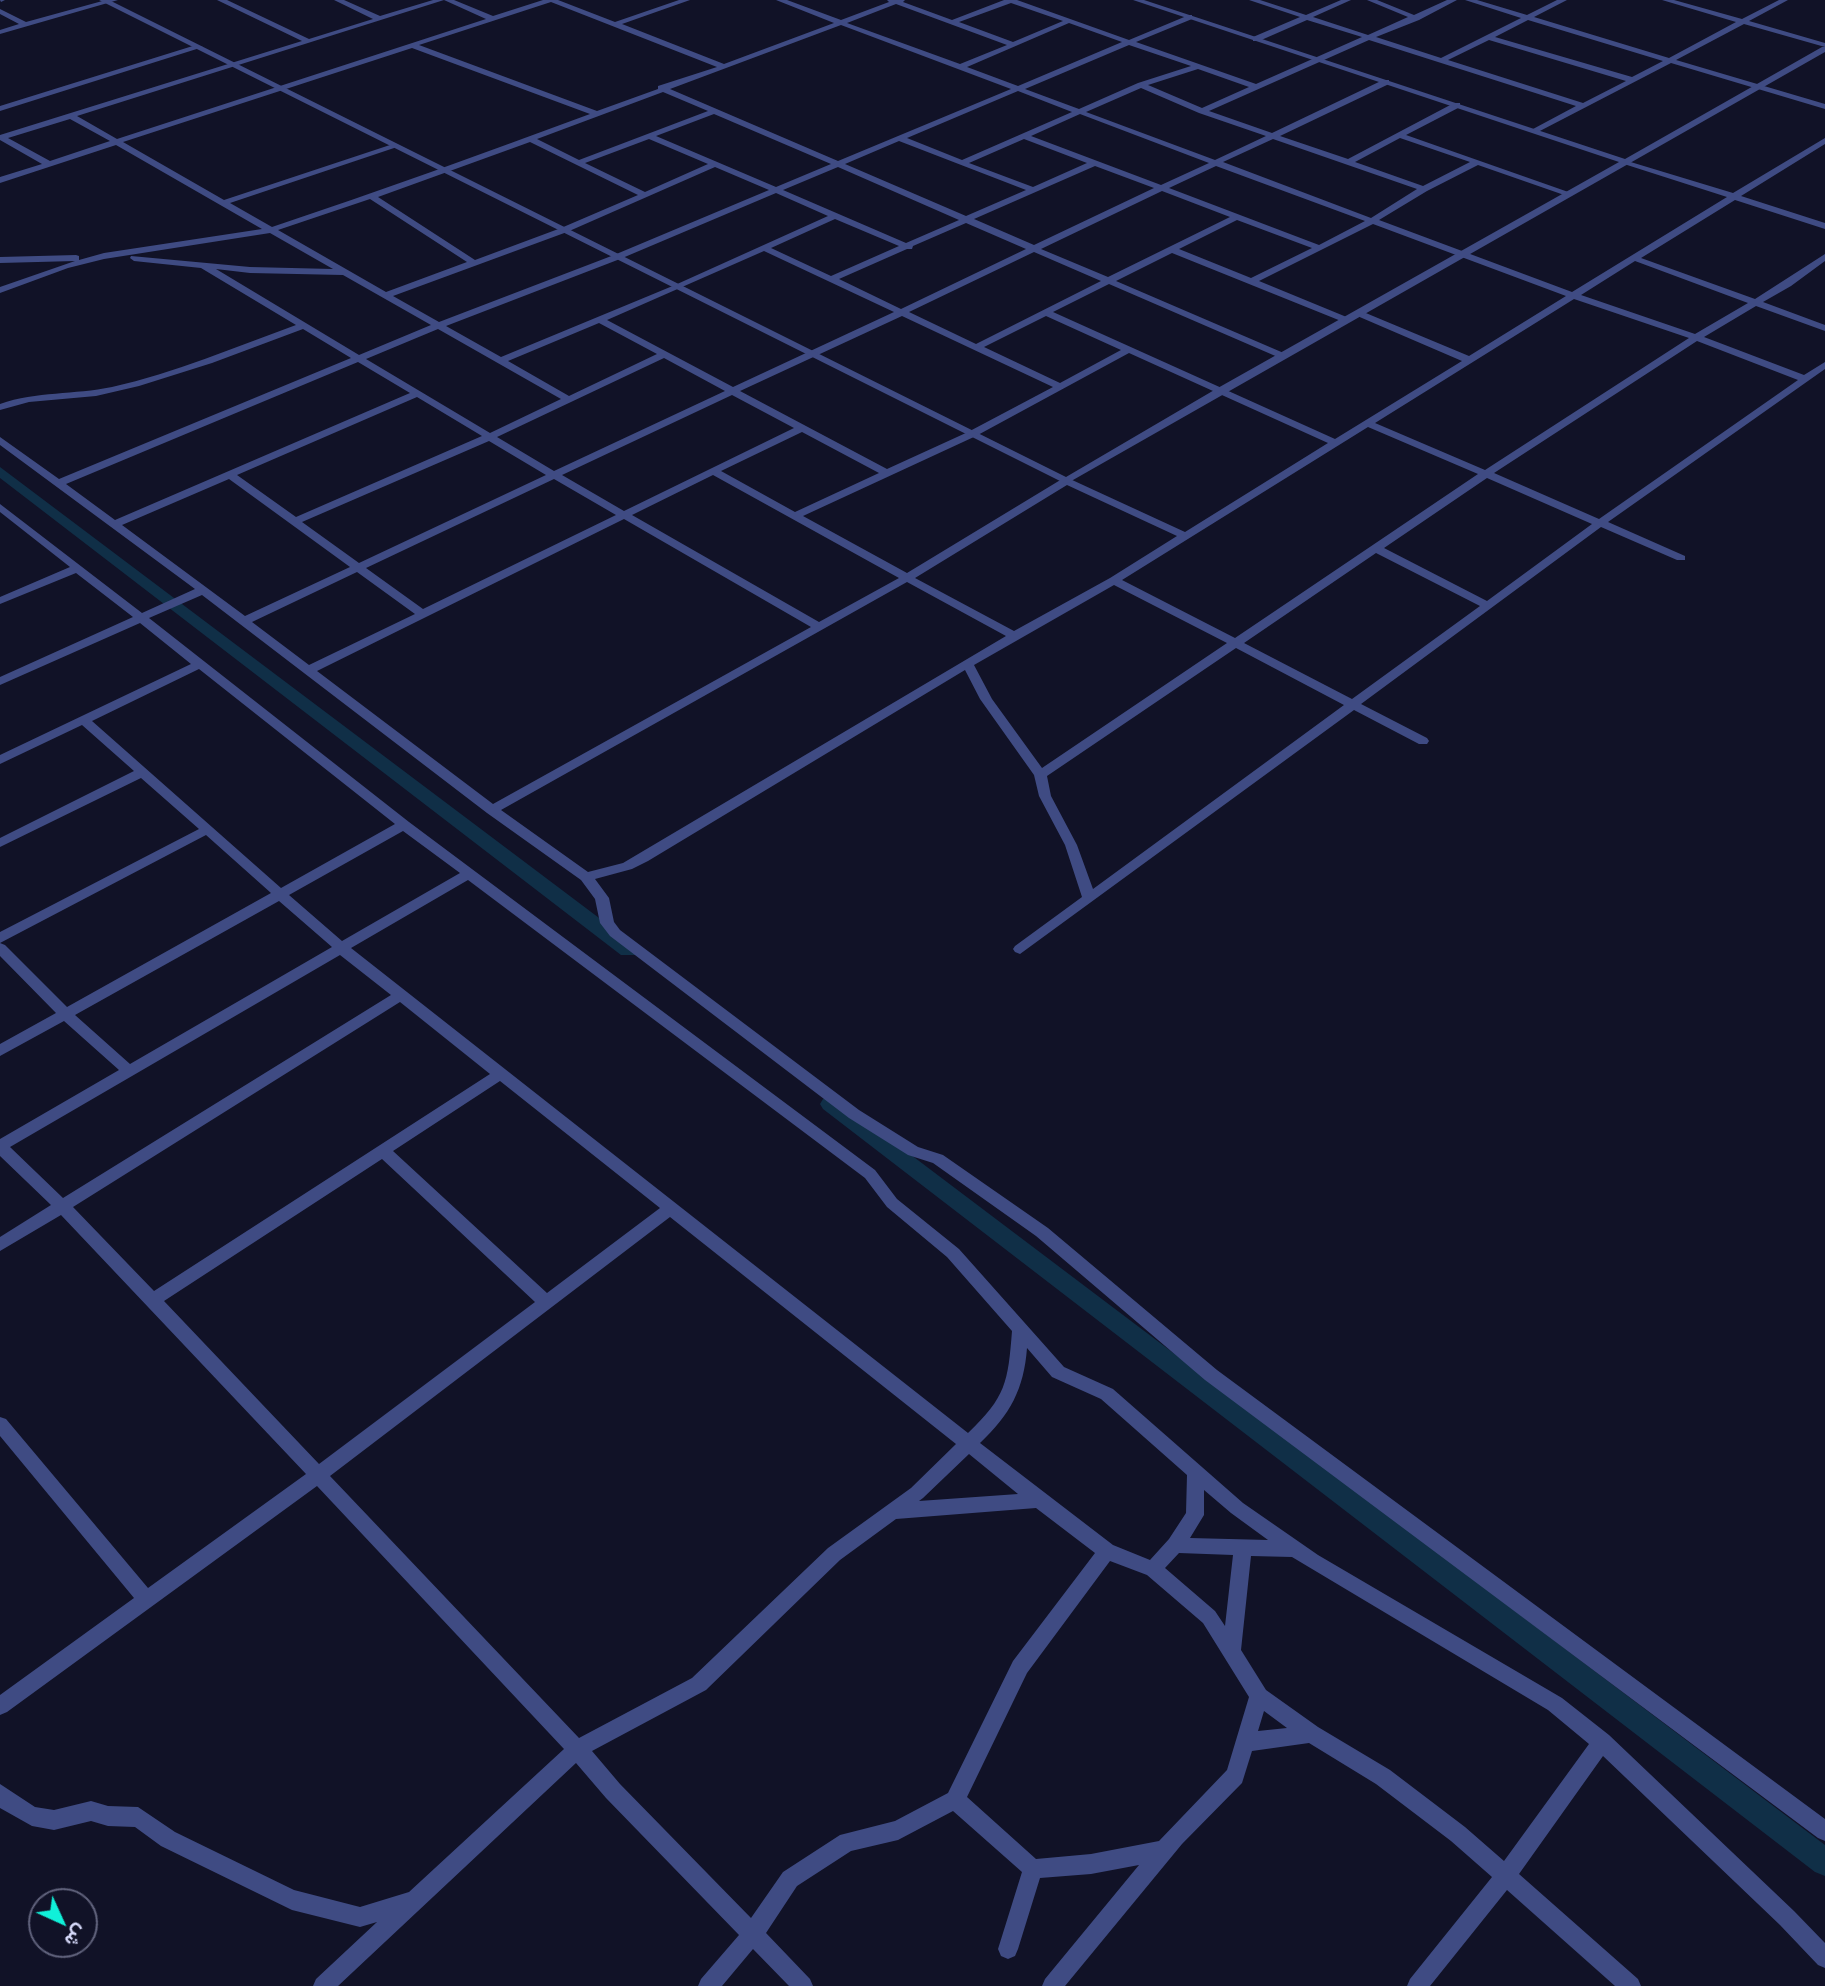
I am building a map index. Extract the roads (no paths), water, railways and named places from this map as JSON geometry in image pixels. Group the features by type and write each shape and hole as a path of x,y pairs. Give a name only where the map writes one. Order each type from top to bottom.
{"street":[{"path":"222,0 308,41"},
{"path":"338,0 380,19"},
{"path":"0,138 440,0"},
{"path":"448,0 493,19"},
{"path":"0,180 551,0 722,66"},
{"path":"616,24 686,0"},
{"path":"780,0 1461,255 1696,337 1805,379"},
{"path":"952,22 1011,0 1256,87"},
{"path":"1137,0 1825,226"},
{"path":"1253,0 1583,106"},
{"path":"1256,39 1347,0"},
{"path":"1371,0 1416,18"},
{"path":"1202,111 1454,0"},
{"path":"1469,0 1667,62 1760,86 1825,107"},
{"path":"1443,60 1528,20 1563,0"},
{"path":"1666,0 1681,2 1825,47"},
{"path":"1536,131 1784,0"},
{"path":"0,32 108,1 1066,481 1183,535"},
{"path":"0,290 65,266 104,256 271,230 445,171 896,1 1012,44"},
{"path":"0,11 26,24"},
{"path":"58,483 439,325 617,257 1189,17"},
{"path":"960,67 1069,21"},
{"path":"1491,38 1632,80"},
{"path":"412,45 595,113"},
{"path":"0,109 199,47"},
{"path":"492,810 907,578 1219,391 1627,162 1825,47"},
{"path":"961,163 1141,85 1200,66"},
{"path":"244,621 814,355 1033,248 1218,164 1386,82"},
{"path":"1141,85 1202,111 1424,189"},
{"path":"661,88 1283,356"},
{"path":"1347,163 1457,105"},
{"path":"577,163 715,111"},
{"path":"71,116 569,400"},
{"path":"1399,135 1570,194"},
{"path":"649,136 909,247"},
{"path":"1024,136 1317,247"},
{"path":"0,138 49,164"},
{"path":"528,138 645,195"},
{"path":"898,138 1033,190"},
{"path":"586,877 626,866 643,858 1014,636 1114,580 1825,140"},
{"path":"223,202 396,146"},
{"path":"832,279 1096,162"},
{"path":"1253,281 1371,221 1476,162"},
{"path":"387,295 564,230 716,164"},
{"path":"370,195 472,262"},
{"path":"502,360 678,287 834,216"},
{"path":"977,347 1238,216"},
{"path":"762,247 1059,386"},
{"path":"1171,249 1346,320"},
{"path":"0,260 104,256 250,270 346,272"},
{"path":"1040,775 1486,474 1696,337 1788,285 1825,257"},
{"path":"1634,258 1825,328"},
{"path":"201,264 554,475 819,626"},
{"path":"1045,312 1335,443"},
{"path":"1358,313 1469,360"},
{"path":"598,319 885,472"},
{"path":"0,407 37,395 92,394 124,387 304,325"},
{"path":"794,516 972,433 1128,350"},
{"path":"296,521 491,436 663,355"},
{"path":"1020,949 1600,523 1825,365"},
{"path":"115,524 418,393"},
{"path":"1368,423 1681,558"},
{"path":"309,670 803,427"},
{"path":"0,440 203,590 492,810 586,877 602,898 607,923 615,933 687,991 854,1114 913,1151 938,1158 1042,1232 1211,1375 1825,1832"},
{"path":"714,472 1014,636"},
{"path":"229,474 421,613"},
{"path":"0,507 404,825 870,1174 892,1203 953,1253 1058,1372 1107,1394 1237,1508 1294,1549 1555,1704 1602,1742 1787,1918 1825,1958"},
{"path":"1375,548 1489,606"},
{"path":"0,601 78,568"},
{"path":"1114,580 1423,741"},
{"path":"0,681 203,590"},
{"path":"0,760 200,664"},
{"path":"968,664 986,699 1040,775 1045,796 1072,845 1089,897"},
{"path":"84,720 341,948 968,1446 1107,1551 1153,1569 1209,1617 1259,1696 1311,1734 1383,1777 1458,1834 1631,1986"},
{"path":"0,843 143,772"},
{"path":"0,1051 404,825"},
{"path":"0,938 208,829"},
{"path":"470,873 0,1147 63,1207 153,1300 577,1749 613,1791 803,1986"},
{"path":"0,948 65,1014 129,1071"},
{"path":"0,1245 401,995"},
{"path":"153,1300 500,1074"},
{"path":"383,1151 545,1301"},
{"path":"0,1706 145,1598 318,1475 670,1209"},
{"path":"323,1986 577,1749 699,1684 842,1548 894,1511 968,1446 991,1422 1011,1390 1017,1374 1020,1329"},
{"path":"0,1424 145,1598"},
{"path":"1153,1569 1175,1545 1195,1515 1196,1474"},
{"path":"894,1511 1038,1500"},
{"path":"1175,1545 1294,1549"},
{"path":"1231,1653 1243,1547"},
{"path":"708,1986 752,1934 790,1879 847,1842 898,1830 955,1800 1020,1667 1107,1551"},
{"path":"1052,1986 1165,1850 1235,1776 1259,1696"},
{"path":"1247,1742 1311,1734"},
{"path":"1417,1986 1504,1876 1602,1742"},
{"path":"0,1794 32,1816 54,1820 90,1811 108,1816 138,1816 169,1839 281,1895 303,1903 360,1917 413,1900"},
{"path":"955,1800 1033,1869 1091,1864 1165,1850"},
{"path":"1008,1949 1033,1869"}],"waterway":[{"path":"0,471 628,950"},
{"path":"830,1104 1825,1862"}]}
